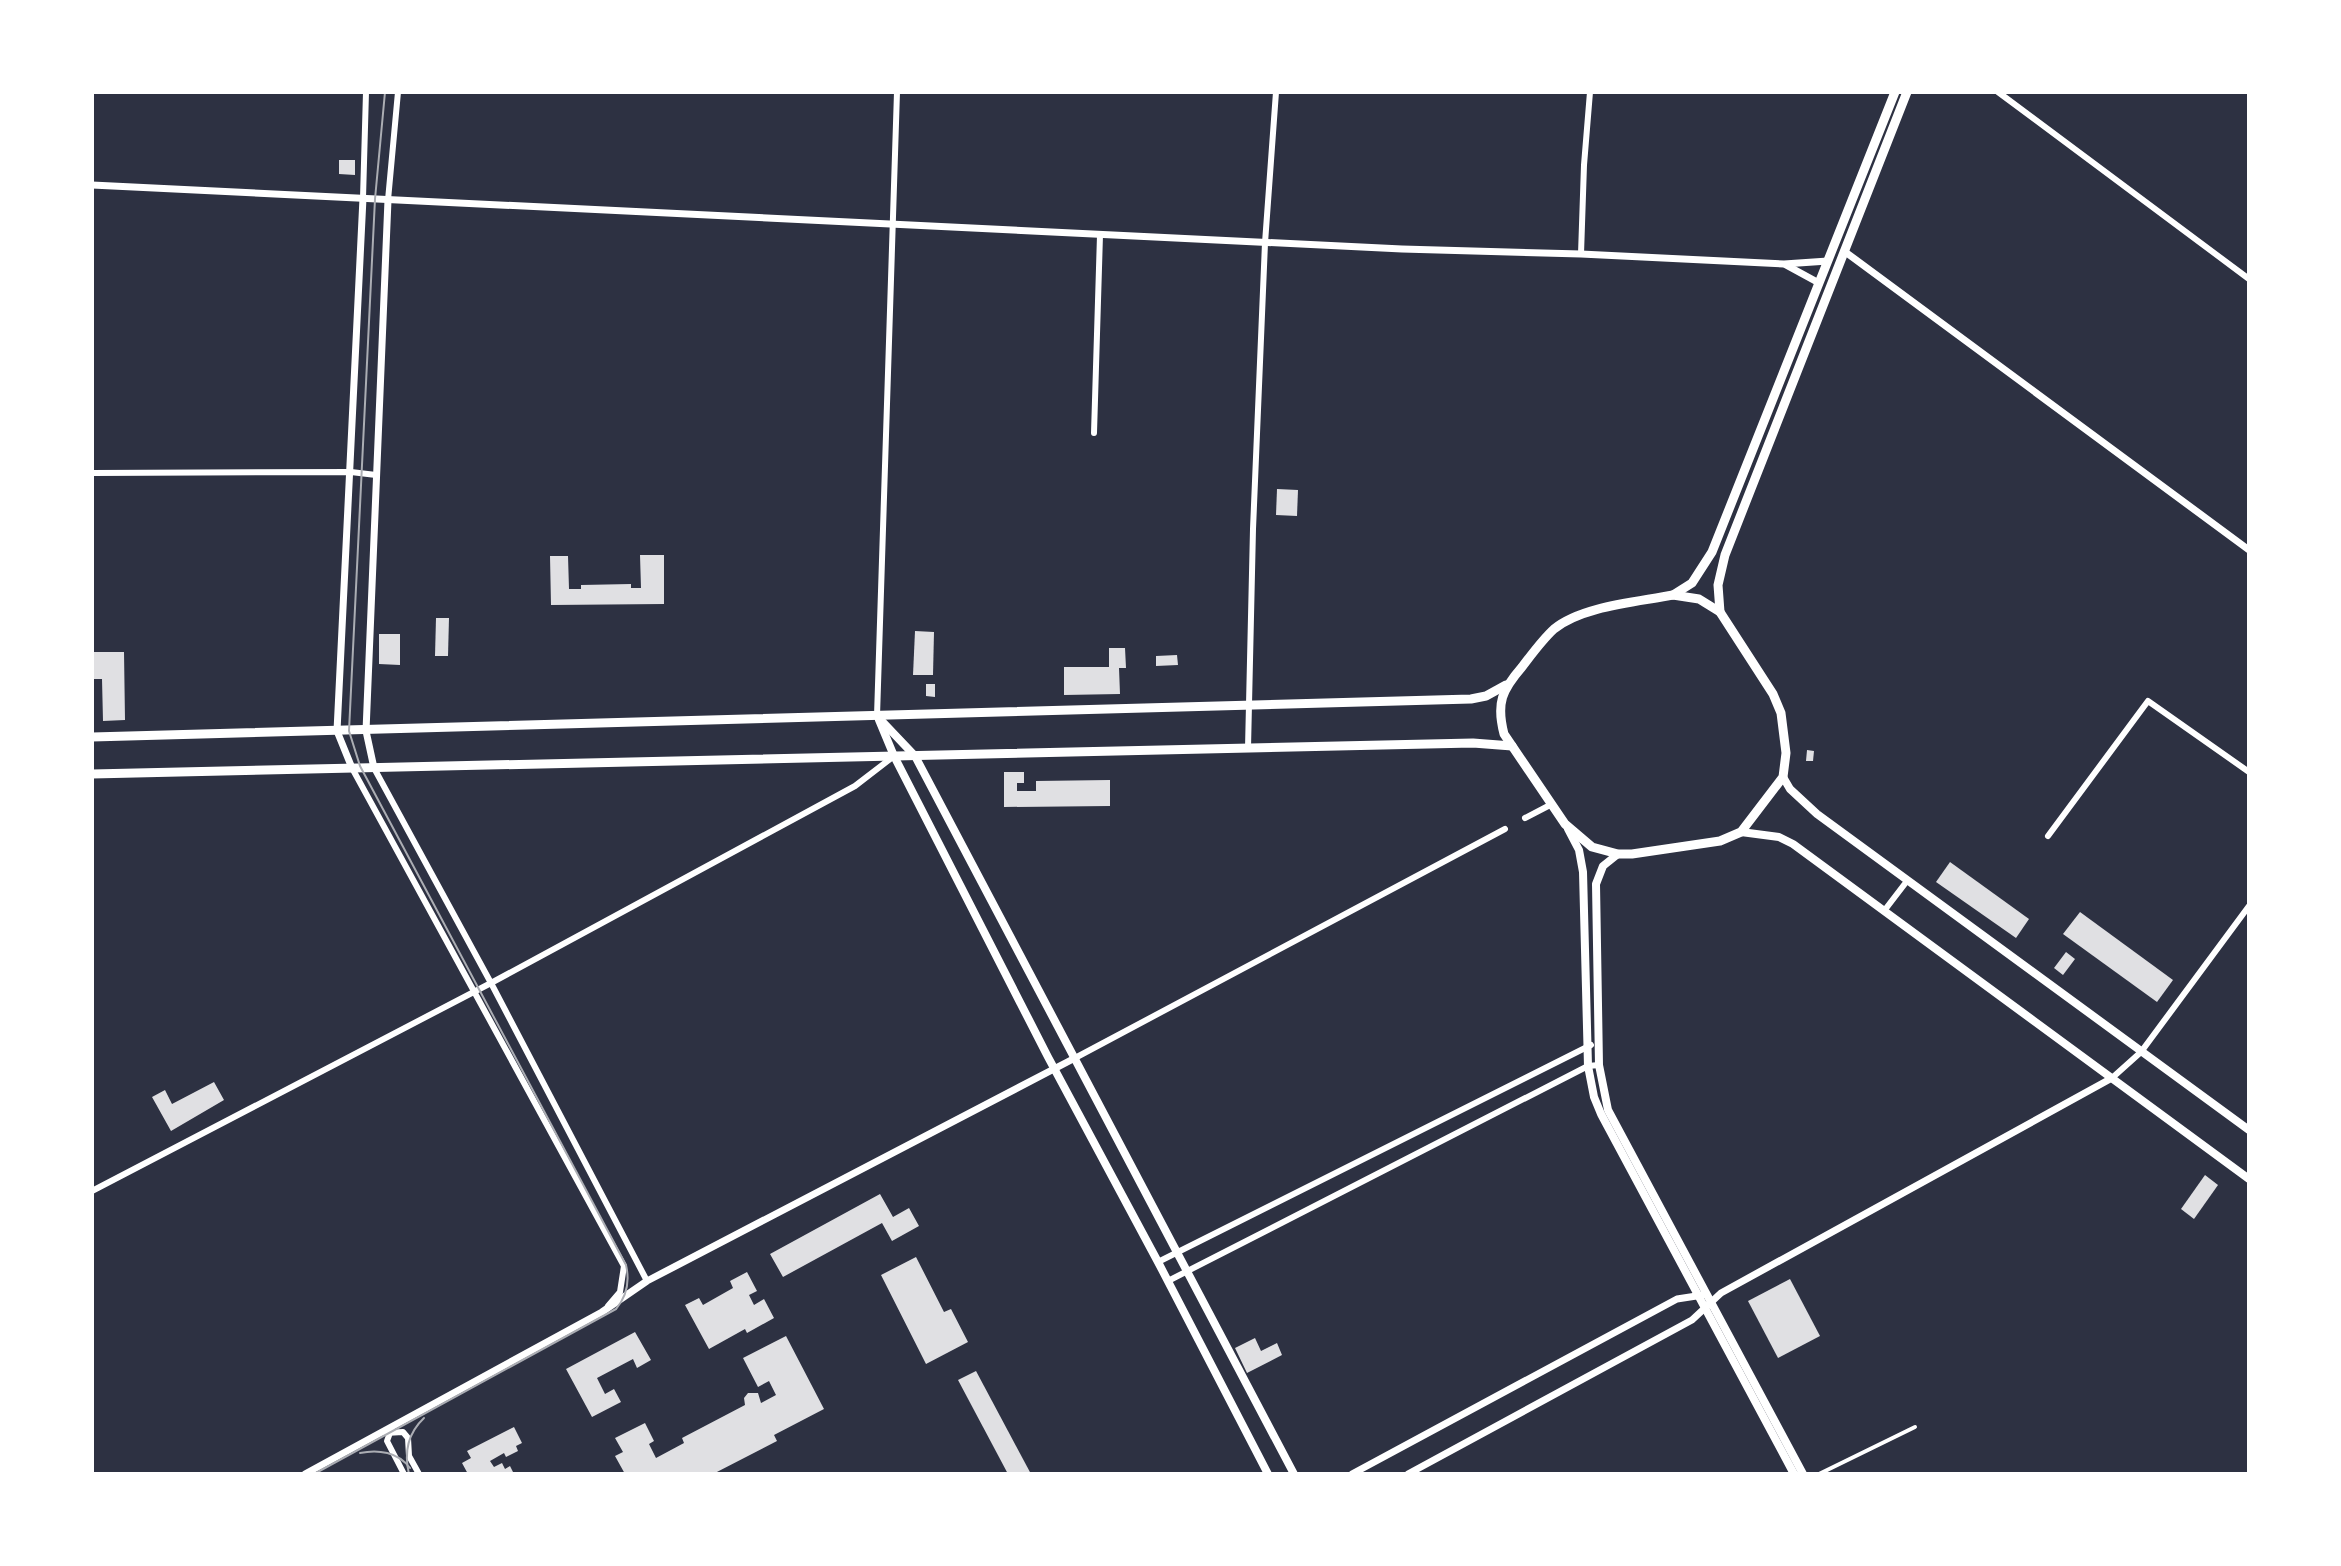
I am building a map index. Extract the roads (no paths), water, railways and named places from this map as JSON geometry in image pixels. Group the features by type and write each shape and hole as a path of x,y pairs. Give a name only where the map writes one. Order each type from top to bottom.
{"main road":[{"path":"92,737 1471,699 1486,696 1506,685 1547,637 1567,621 1587,613 1673,595 1692,583 1712,552 1895,92"},
{"path":"1720,612 1718,585 1725,555 1907,92"},
{"path":"1673,595 1699,599 1720,612 1773,694 1781,713 1786,753 1783,777 1741,832"},
{"path":"1506,685 1501,699 1504,734 1579,850 1583,872 1588,1066 1594,1097 1803,1474"},
{"path":"877,716 915,756 1294,1474"},
{"path":"877,716 894,756 1054,1069 1268,1474"},
{"path":"92,774 1473,743 1512,746"},
{"path":"1783,777 1790,789 1817,814 2249,1130"},
{"path":"1565,824 1592,847 1618,854 1706,844 1741,832 1779,837 1793,844 2249,1179"},
{"path":"1618,854 1603,866 1596,884 1599,1065 1608,1110 1794,1474"}],"street":[{"path":"366,92 337,731 352,768 624,1266 620,1292 602,1312"},
{"path":"398,92 388,200 366,731 374,768 647,1281"},
{"path":"877,716 897,92"},
{"path":"1248,748 1265,243 1276,92"},
{"path":"1581,254 1590,92"},
{"path":"1998,92 2249,279"},
{"path":"92,185 1265,243 1784,264 1828,261"},
{"path":"1094,433 1100,235"},
{"path":"1844,251 2249,550"},
{"path":"1784,264 1819,283"},
{"path":"92,473 351,472 376,475"},
{"path":"2048,836 2148,701 2249,772"},
{"path":"92,1191 491,983 855,786 894,756"},
{"path":"1525,818 1552,804"},
{"path":"305,1474 385,1435 400,1423 602,1312 647,1281 1505,829"},
{"path":"1884,911 1907,881"},
{"path":"1352,1474 1677,1299 1705,1300 1721,1293 2112,1078 2141,1052 2249,906"},
{"path":"1158,1262 1588,1045 1599,1044"},
{"path":"1168,1281 1588,1066 1599,1065"},
{"path":"1408,1474 1692,1320 1705,1300"},
{"path":"1819,1474 1915,1427"},
{"path":"385,1435 403,1432 408,1438 409,1456 419,1474"},
{"path":"385,1435 404,1474"}],"tram line":[{"path":"314,1474 616,1309 625,1294 628,1277 626,1265 360,766 349,731 375,199 385,92"},
{"path":"409,1474 408,1444 424,1418"},
{"path":"360,1453 387,1453 400,1458 410,1468"}]}
